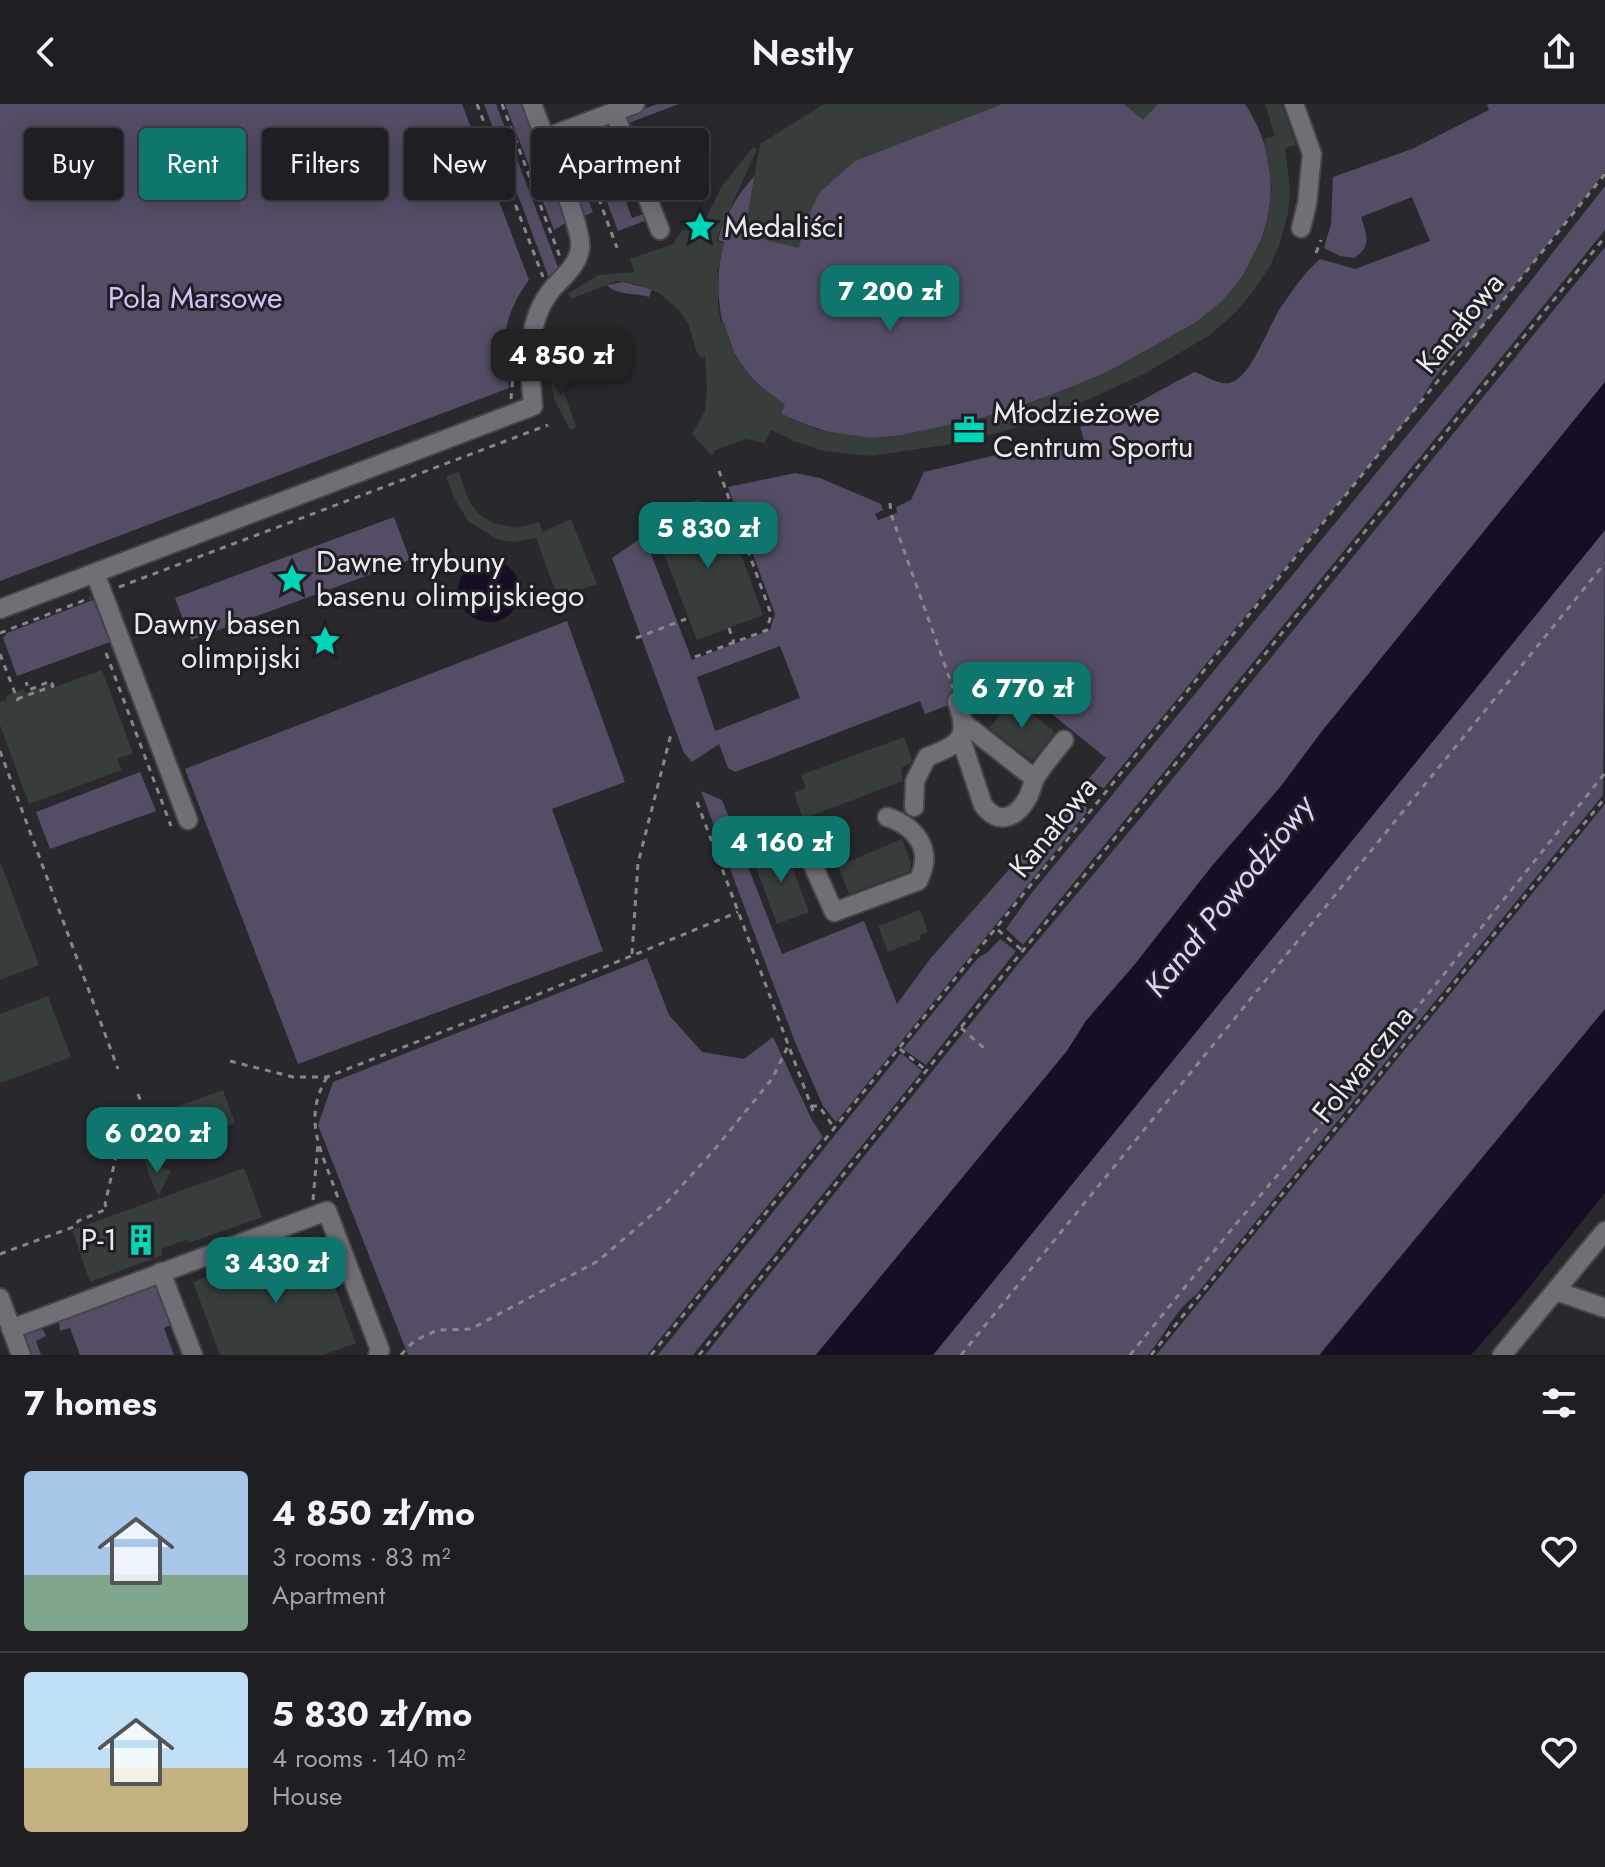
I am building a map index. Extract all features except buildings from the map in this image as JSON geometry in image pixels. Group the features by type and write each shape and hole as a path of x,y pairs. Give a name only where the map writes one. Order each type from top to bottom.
{"street":[{"path":"532,104 541,128"},
{"path":"573,128 635,104"},
{"path":"1294,104 1312,154 1307,204 1301,228"},
{"path":"614,112 660,230"},
{"path":"0,609 533,406 531,339 539,311 579,255 581,241 567,200"},
{"path":"95,573 179,823"},
{"path":"957,701 983,805 998,818 1011,816 1020,808 1028,797 1034,778 1064,740"},
{"path":"963,731 1034,778"},
{"path":"914,807 915,781 927,757 943,751 963,731"},
{"path":"799,834 834,912 918,881 924,870 922,846 916,834 904,823 887,817"},
{"path":"11,1329 327,1211 380,1350 378,1355"},
{"path":"1502,1355 1605,1231"},
{"path":"161,1272 193,1355"},
{"path":"1556,1291 1605,1308"},
{"path":"0,1298 21,1355"}],"path":[{"path":"477,104 540,272 552,290"},
{"path":"502,104 567,275"},
{"name":"Kanałowa","path":"651,1355 1605,174"},
{"path":"599,200 617,248"},
{"path":"699,1355 1023,951 1605,237"},
{"path":"1316,253 1321,240"},
{"path":"0,633 548,425"},
{"path":"695,657 767,630 771,614 759,591 719,471"},
{"path":"890,503 891,514 957,701"},
{"path":"728,517 734,514"},
{"path":"961,1355 1605,563"},
{"path":"636,638 686,619"},
{"path":"729,628 734,643"},
{"path":"106,653 179,823"},
{"path":"0,654 18,700 53,686 51,681 29,690 26,682"},
{"path":"632,954 638,863 671,734"},
{"path":"0,751 118,1069"},
{"path":"1130,1355 1372,1064 1605,773"},
{"name":"Folwarczna","path":"1151,1355 1605,798"},
{"path":"697,802 815,1116"},
{"path":"230,1061 293,1077 327,1077 738,912"},
{"path":"997,929 1023,951"},
{"path":"961,1028 984,1048"},
{"path":"401,1355 414,1341 438,1330 471,1329 608,1253 668,1201 714,1150 772,1079 789,1044"},
{"path":"900,1049 927,1071"},
{"path":"138,1094 141,1102"},
{"path":"811,1106 819,1106 835,1129"},
{"path":"0,1254 76,1226 78,1221 107,1209 105,1204 126,1113 124,1108"},
{"path":"315,1215 318,1141"}],"green space":[{"name":"Pola Marsowe","path":"0,104 462,104 471,128 404,128 404,200 499,200 529,280 513,307 506,331 509,388 0,581"},
{"path":"484,104 496,104 505,128 493,128"},
{"path":"505,104 523,104 532,128 531,171 515,128"},
{"path":"657,104 679,104 626,124 628,115"},
{"path":"863,104 1245,104 1267,153 1271,179 1265,230 1242,277 1224,299 1195,324 1109,371 1059,392 957,425 873,438 825,431 780,414 785,405 755,381 734,351 726,334 719,298 718,280 724,242 718,240 737,199 766,164"},
{"path":"1487,104 1605,104 1605,172 1472,339 1441,369 1418,406 1104,788 1086,782 1106,758 1011,681 925,714 920,701 735,772 728,768 719,744 692,762 684,753 612,558 644,536 692,660 770,630 775,614 728,487 795,473 820,478 881,504 883,510 875,514 878,520 897,513 896,507 911,500 924,472 992,456 1049,438 1055,452 1084,440 1080,427 1137,403 1194,372 1220,383 1229,383 1245,372 1281,307 1320,259 1355,269 1430,241 1412,197 1361,217 1366,245 1354,258 1340,256 1324,248 1331,224 1333,177 1412,149 1489,110","holes":["780,646 800,698 715,731 697,677"]},
{"path":"515,154 558,267 558,272 550,281 515,187"},
{"path":"1605,186 1605,230 1023,945 1006,929 1030,895 1464,366"},
{"path":"542,200 559,200 567,222 554,230"},
{"path":"576,200 589,200 593,212 582,217"},
{"path":"606,200 625,200 632,218 649,212 652,218 618,231"},
{"path":"1605,247 1605,382 1280,787 1086,1021 1067,1051 816,1355 705,1355 1023,958"},
{"path":"623,282 652,289 649,297 620,292 607,285"},
{"name":"Dawne trybuny basenu olimpijskiego","path":"394,517 410,560 191,640 175,598"},
{"path":"1605,530 1603,795 1196,1295 1182,1308 1148,1355 933,1355"},
{"path":"93,600 110,642 17,676 3,638 7,633"},
{"path":"567,621 625,782 552,809 603,951 298,1064 185,769"},
{"path":"140,772 156,811 50,849 36,812"},
{"path":"1081,788 1089,797 1086,813 836,1122 823,1106 795,1042 701,791 722,800 782,954 864,921 897,1004 930,959"},
{"path":"1605,804 1605,1009 1319,1355 1156,1355"},
{"path":"1000,939 1016,951 926,1065 903,1049 978,958"},
{"path":"647,958 669,1015 702,1052 744,1059 773,1037 823,1137 647,1355 408,1355 318,1125 333,1082"},
{"path":"901,1053 922,1071 693,1355 658,1355"},
{"path":"148,1284 160,1288 176,1323 164,1328 174,1355 80,1355 70,1328 60,1331 59,1321"},
{"path":"37,1326 46,1336 36,1341 41,1355 32,1355 23,1331"}],"water":[{"name":"Kanał Powodziowy","path":"1605,382 1605,530 933,1355 816,1355 1067,1051 1086,1021 1280,788 1323,730"},
{"path":"489,560 501,562 511,569 518,579 518,603 511,613 501,620 489,622 477,620 467,613 460,603 458,591 460,579 467,569 477,562"},
{"path":"1605,1009 1605,1193 1509,1312 1471,1355 1320,1355"}],"place":[{"name":"Medaliści","path":"700,227"},
{"name":"Młodzieżowe Centrum Sportu","path":"969,430"},
{"name":"Dawne trybuny basenu olimpijskiego","path":"292,579"},
{"name":"Dawny basen olimpijski","path":"325,641"},
{"name":"P-1","path":"141,1240"}]}
